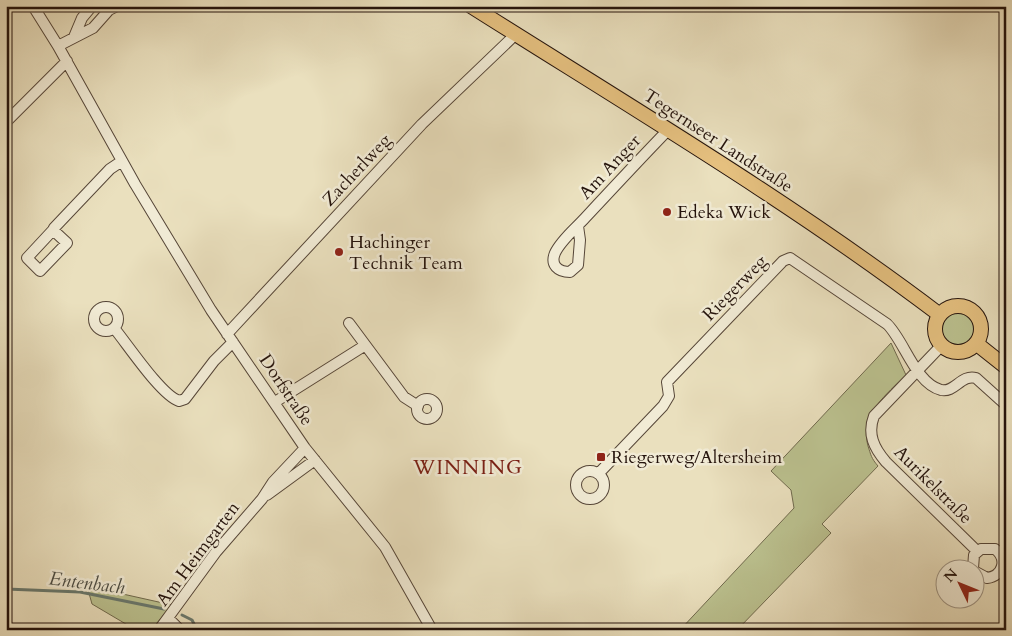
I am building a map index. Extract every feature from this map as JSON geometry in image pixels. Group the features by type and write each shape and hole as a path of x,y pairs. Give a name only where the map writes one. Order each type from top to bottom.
{"main road":[{"name":"Tegernseer Landstraße","path":"471,6 828,234 881,270 940,315"},
{"path":"952,307 966,307 972,311 981,322 980,337 977,344 969,350 959,353 941,346 937,340 935,327 940,315 952,307"},
{"path":"977,344 1006,367"}],"street":[{"name":"Dorfstraße","path":"33,6 67,61 122,162 192,280 305,448 385,547 432,630"},
{"path":"74,37 82,18 92,6"},
{"path":"58,46 93,28 109,10 118,6"},
{"name":"Zacherlweg","path":"114,328 173,399 179,402 185,399 230,338 277,283 422,124 516,34"},
{"path":"6,122 67,61"},
{"name":"Am Anger","path":"578,226 666,130"},
{"path":"53,230 110,169 122,162"},
{"name":"Riegerweg","path":"599,473 663,406 669,396 667,382 783,261 790,258 887,324 896,333 906,357 918,369"},
{"path":"349,323 364,346 404,397 418,406"},
{"path":"275,402 364,346"},
{"name":"Aurikelstraße","path":"941,346 874,416 870,426 872,439 876,451 886,462 977,551"},
{"path":"918,369 933,386 942,390 950,390 961,380 970,376 976,378 1006,405"},
{"name":"Am Heimgarten","path":"160,630 216,552 262,499 272,482 305,448"},
{"name":"Am Heimgarten","path":"262,499 315,460"},
{"path":"973,558 977,551 990,547 1004,558 997,575 987,578 984,576"},
{"path":"169,620 180,630"}],"green space":[{"path":"957,310 964,311 970,315 974,321 974,335 970,341 964,345 957,346 950,345 944,341 940,335 939,328 940,321 944,315 950,311"},
{"path":"891,343 906,375 876,406 867,424 868,446 878,466 822,524 831,533 737,630 680,630 794,508 791,490 771,471"},
{"path":"87,586 172,605 151,630 136,630 92,604"}],"waterway":[{"name":"Entenbach","path":"6,589 80,592 164,609"},
{"name":"Entenbach","path":"182,615 192,620 197,630"}],"place":[{"name":"Edeka Wick","path":"667,212"},
{"name":"Hachinger Technik Team","path":"339,252"},
{"name":"Riegerweg/Altersheim","path":"601,457"}],"district":[{"name":"WINNING","path":"468,467"}]}
